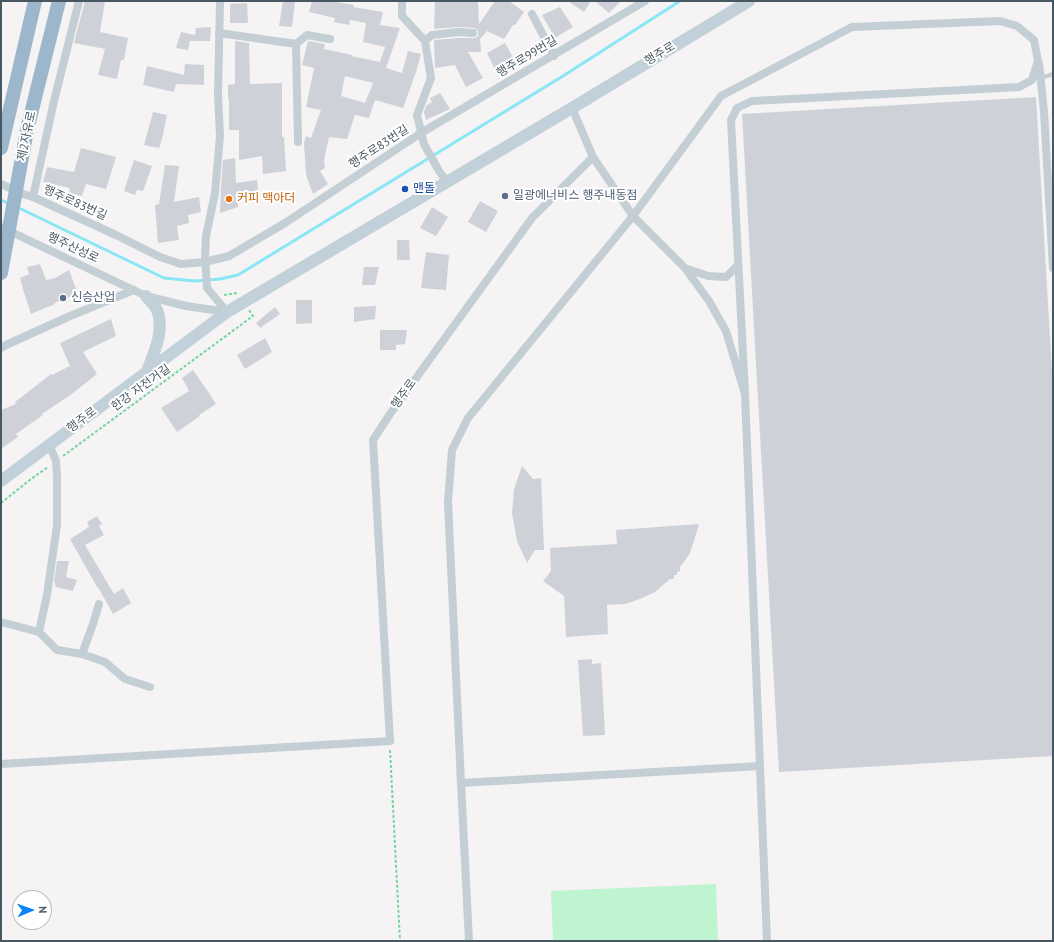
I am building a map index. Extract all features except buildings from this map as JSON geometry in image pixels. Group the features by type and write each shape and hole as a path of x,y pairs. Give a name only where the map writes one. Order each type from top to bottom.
{"highway":[{"name":"제2자유로","path":"1,148 35,1"},
{"name":"제2자유로","path":"1,273 28,130 59,1"}],"main road":[{"name":"행주로","path":"1,481 227,312 572,108 749,1"},
{"path":"146,296 157,310 159,320 158,341 147,371"}],"street":[{"name":"행주로83번길","path":"79,1 54,101 34,197 160,257 180,264 205,262 229,256 421,133"},
{"path":"220,1 218,95 220,136 214,193 206,236 205,262 207,288 227,312"},
{"path":"402,1 402,16 425,41 430,78 417,115 421,133 424,144 447,182"},
{"name":"행주로99번길","path":"421,133 645,1"},
{"path":"532,14 554,56"},
{"path":"469,941 448,502 452,450 468,418 634,216 721,96 852,27 1000,21 1017,26 1034,40 1038,60 1044,112 1053,268"},
{"path":"425,41 432,35 458,32 473,33"},
{"path":"219,33 296,44 307,35 330,39"},
{"path":"296,44 298,142"},
{"path":"768,941 745,394 731,120 737,108 752,101 1019,87 1032,80 1038,60"},
{"path":"572,108 593,157 634,216 685,268 709,301 726,331 745,394"},
{"name":"행주로","path":"390,742 373,440 390,414 532,218 593,157"},
{"path":"1,184 23,194 34,197"},
{"name":"행주산성로","path":"1,227 146,296 186,306 227,312"},
{"path":"685,268 708,276 726,277 738,265"},
{"path":"1,348 70,316 134,290"},
{"path":"38,632 47,595 57,525 56,462 50,444"},
{"path":"82,654 99,604"},
{"path":"1,622 38,632 57,650 82,654 105,662 125,679 150,687"},
{"path":"1,764 390,742"},
{"path":"461,783 760,766"}],"lane":[{"path":"1040,78 1053,74"}],"path":[{"name":"한강 자전거길","path":"1,503 31,479 253,316"},
{"path":"390,742 400,941"}],"green space":[{"path":"716,884 718,941 553,941 551,891"}],"waterway":[{"path":"17,207 164,278 195,281 220,279 238,275 563,76 680,1"},
{"path":"1,200 10,204"}],"place":[{"name":"맨돌","path":"405,189"},
{"name":"일광에너비스 행주내동점","path":"505,196"},
{"name":"커피 맥아더","path":"229,199"},
{"name":"신승산업","path":"63,298"}]}
